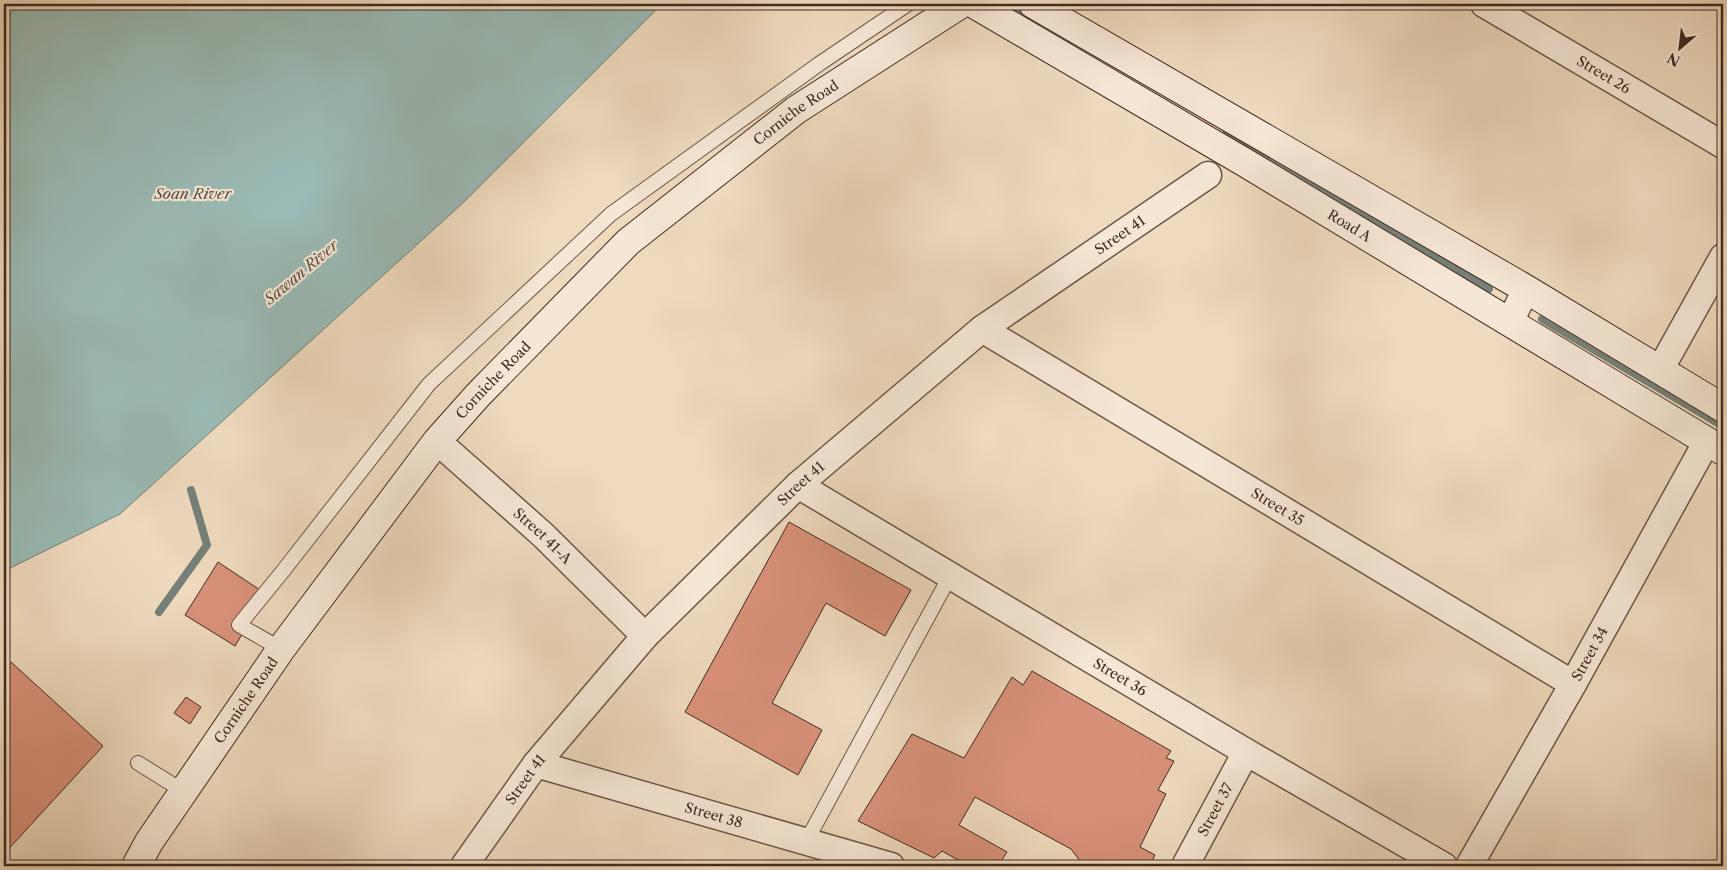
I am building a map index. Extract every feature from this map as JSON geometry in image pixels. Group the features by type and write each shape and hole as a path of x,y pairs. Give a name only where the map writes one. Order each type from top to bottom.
{"street":[{"name":"Corniche Road","path":"136,866 148,842 281,648 437,441 478,395 628,242 796,110 961,4"},
{"name":"Road A","path":"974,4 1244,162 1715,446"},
{"path":"1032,4 1526,288 1723,408"},
{"name":"Street 26","path":"1487,4 1723,145"},
{"name":"Street 41","path":"464,866 536,764 645,636 798,485 982,329 1208,175"},
{"path":"1660,370 1723,257"},
{"path":"1510,322 1526,288"},
{"name":"Street 35","path":"982,329 1573,684"},
{"name":"Street 41-A","path":"437,441 543,535 645,636"},
{"name":"Street 34","path":"1469,866 1573,684 1715,446"},
{"name":"Street 36","path":"798,485 1246,752 1444,866"},
{"name":"Street 37","path":"1185,866 1246,752"},
{"name":"Street 38","path":"536,764 891,866"}],"lane":[{"path":"281,648 239,624 283,571 428,384 611,214 819,64 908,4"},
{"path":"806,842 950,576"},
{"path":"138,762 183,791"}],"water":[{"name":"Soan River","path":"23,4 662,4 464,202 120,514 4,571 4,17"}],"building":[{"path":"789,522 911,590 885,636 826,603 772,703 822,730 798,775 685,712"},
{"path":"218,562 266,594 235,646 185,615"},
{"path":"11,662 103,746 4,854 4,670"},
{"path":"1032,671 1171,751 1166,758 1174,761 1158,790 1166,794 1140,847 1155,855 1150,866 1084,866 1071,849 975,797 959,825 1007,852 998,866 969,866 942,851 934,858 858,821 912,734 964,758 1012,677 1023,685"},
{"path":"186,697 201,707 190,724 174,713"}],"waterway":[{"path":"1010,4 1029,15"},
{"path":"1227,132 1489,289"},
{"path":"1542,319 1723,426"},
{"path":"159,612 207,545 191,490"}],"water label":[{"name":"Sawan River","path":"301,272"}]}
